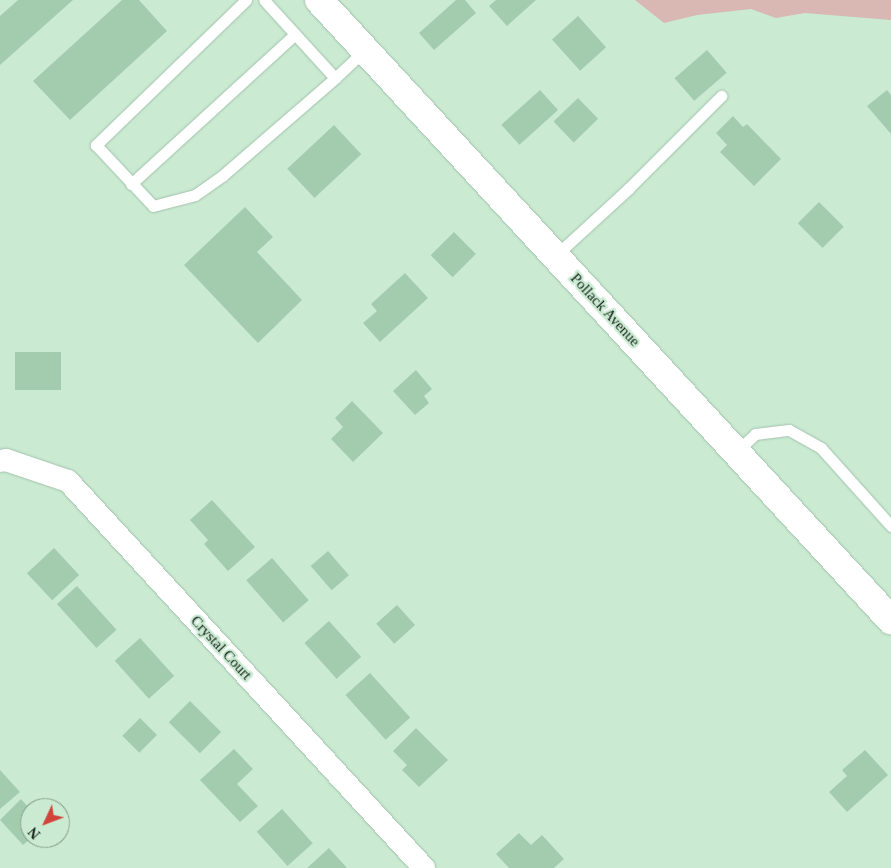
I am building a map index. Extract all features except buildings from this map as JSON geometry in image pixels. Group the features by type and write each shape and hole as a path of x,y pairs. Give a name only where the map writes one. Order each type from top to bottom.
{"street":[{"name":"Pollack Avenue","path":"319,0 891,620"},
{"name":"Crystal Court","path":"0,461 6,460 68,481 424,868"}],"lane":[{"path":"246,0 96,145 153,206 195,196 222,176 366,50"},
{"path":"264,0 336,78"},
{"path":"132,184 295,34"},
{"path":"555,256 628,189 721,96"},
{"path":"736,452 756,434 790,430 821,448 891,526"}],"shaded area":[{"path":"635,0 891,0 891,20 805,13 776,18 751,9 697,15 664,23"}]}
